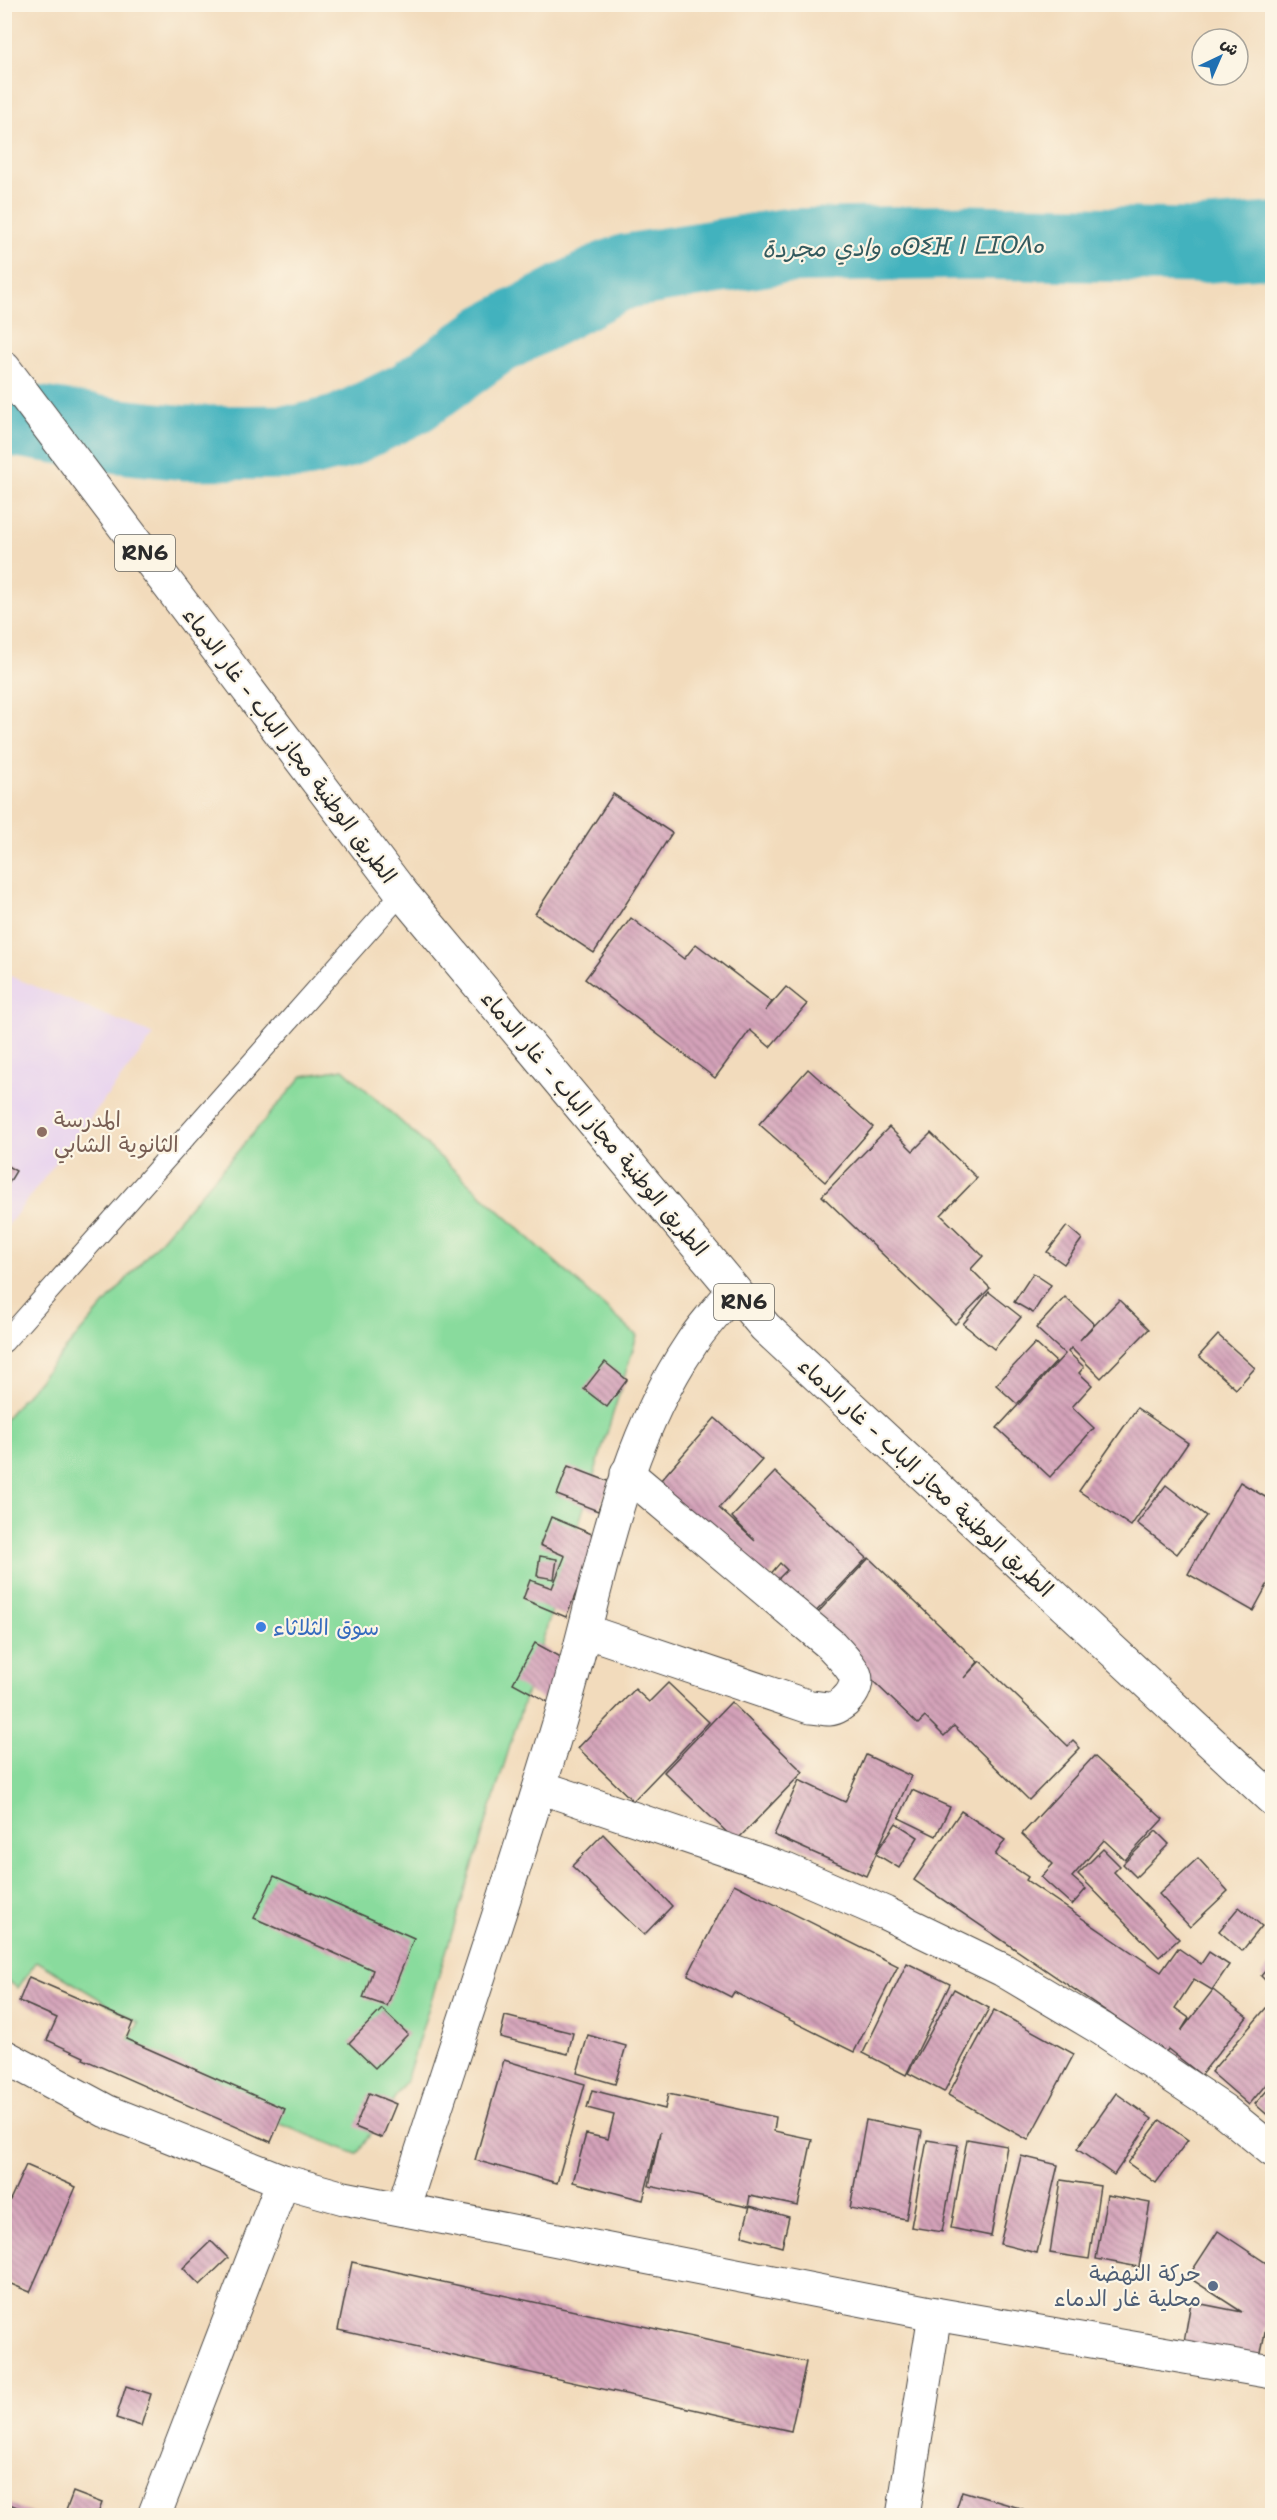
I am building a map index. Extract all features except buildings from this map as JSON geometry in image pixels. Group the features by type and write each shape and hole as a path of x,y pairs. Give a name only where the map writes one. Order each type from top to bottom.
{"street":[{"name":"الطريق الوطنية مجاز الباب - غار الدماء","path":"4,368 402,892 773,1335 1272,1799"},
{"path":"403,2210 540,1787 627,1473 653,1411 673,1372 692,1342 734,1290"},
{"path":"585,1631 810,1707 831,1709 845,1701 854,1691 856,1678 848,1664 831,1646 627,1473"},
{"path":"540,1787 786,1870 885,1913 1004,1970 1102,2029 1223,2110 1272,2150"},
{"path":"4,2055 106,2111 283,2181 344,2198 935,2314 1272,2372"},
{"path":"154,2516 283,2181"},
{"path":"903,2516 935,2314"}],"lane":[{"path":"4,1342 402,892"}],"shaded area":[{"name":"المدرسة الثانوية الشابي","path":"5,974 154,1035 5,1229"}],"green space":[{"path":"343,1069 637,1336 406,2081 357,2154 116,2060 139,2023 37,1961 18,1988 5,1979 5,1419 303,1076"}],"waterway":[{"name":"وادي مجردة ⴰⵙⵉⴼ ⵏ ⵎⵊⵔⴷⴰ","path":"4,418 119,436 186,443 300,442 341,432 411,398 491,340 611,277 628,271 783,246 969,242 1198,246 1272,240"}],"place":[{"name":"المدرسة الثانوية الشابي","path":"42,1132"},
{"name":"سوق الثلاثاء","path":"261,1627"},
{"name":"حركة النهضة محلية غار الدماء","path":"1213,2286"}]}
